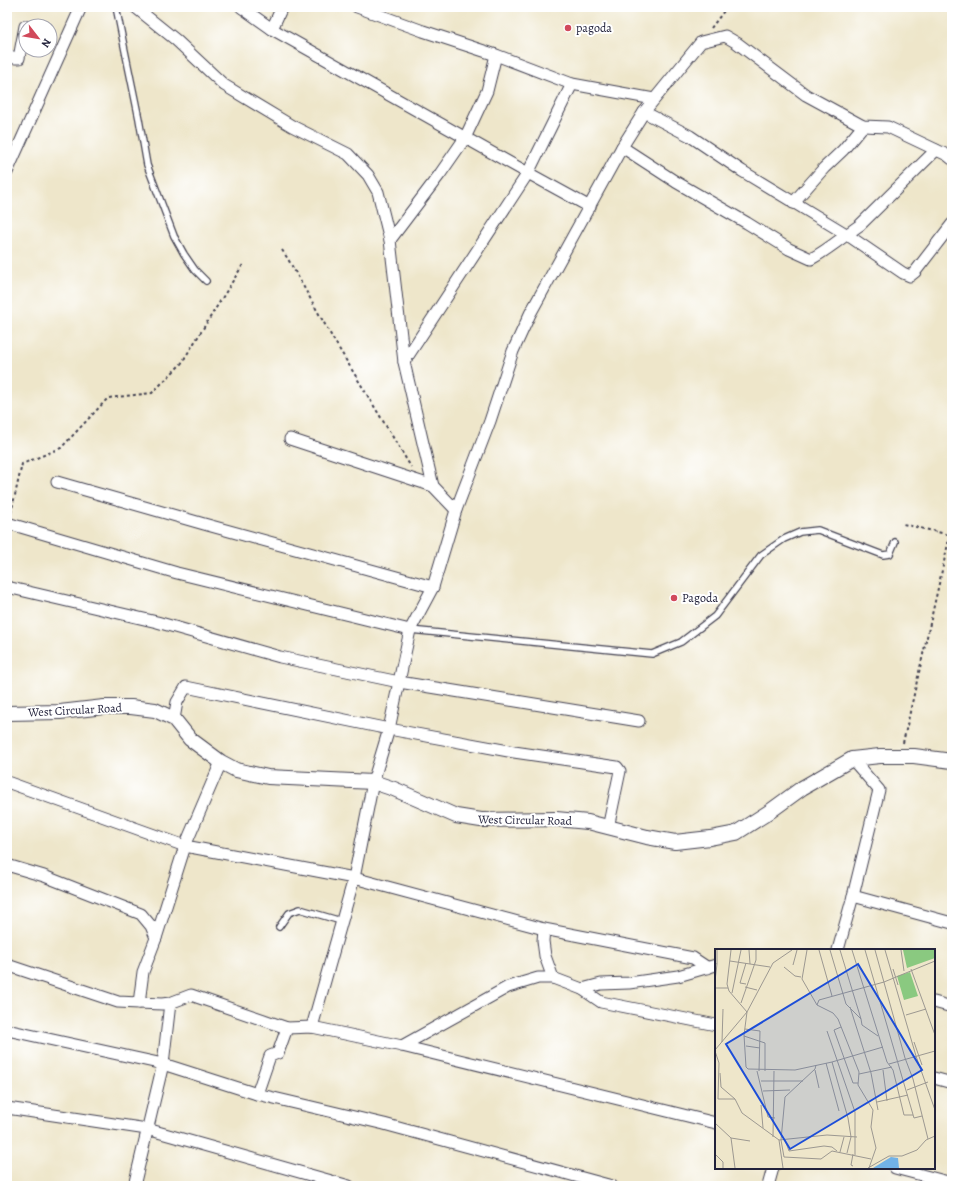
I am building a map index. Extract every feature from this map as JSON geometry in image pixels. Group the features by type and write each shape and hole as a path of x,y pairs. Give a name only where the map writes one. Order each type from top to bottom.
{"street":[{"path":"7,172 9,161 81,7"},
{"path":"135,7 176,40 224,85 292,126 348,154 368,175 378,192 390,240 404,362 433,486"},
{"path":"242,7 272,29 590,207"},
{"path":"272,29 282,7"},
{"path":"357,7 422,32 496,54 572,84 654,99"},
{"path":"312,1027 354,878 373,782 389,729 410,630 433,587 456,510 490,421 513,351 530,314 622,147 644,112 701,42 725,36 737,43 806,95 863,126 888,127 952,159"},
{"path":"390,240 466,138 487,91 496,54"},
{"path":"7,55 18,58"},
{"path":"404,362 528,173 572,84"},
{"path":"644,112 690,136 742,171 846,234 854,241 910,276 915,272 952,224"},
{"path":"793,203 824,168 843,150 863,126"},
{"path":"622,147 676,182 748,223 789,249 812,258 824,252 846,234 860,225 936,150"},
{"path":"290,439 433,486 456,510"},
{"path":"56,482 433,587"},
{"path":"8,523 177,573 410,630"},
{"path":"7,587 157,622 280,657 399,682 639,721"},
{"path":"174,719 177,702 186,687 389,729 514,752 617,767 620,771 608,828"},
{"name":"West Circular Road","path":"7,713 60,712 104,707 131,707 155,710 174,719 190,739 221,762 236,770 268,777 373,782 394,789 456,816 481,820 556,819 588,822 647,837 675,842 736,833 769,812 802,788 852,759 880,756 914,756 952,762"},
{"path":"838,949 879,790 852,759"},
{"path":"139,1004 143,972 156,938 185,846 221,762"},
{"path":"7,782 185,846 354,878 544,929 693,958 712,966"},
{"path":"7,865 44,876 141,914 151,926 156,938"},
{"path":"853,896 952,923"},
{"path":"544,929 542,941 545,956 553,978"},
{"path":"7,965 118,1002 139,1004 170,1003 191,995 287,1028 312,1027 402,1046 715,1123"},
{"path":"582,990 601,984 629,983 678,976 712,966"},
{"path":"402,1046 508,987 538,978 553,978 582,990 601,1002 715,1025"},
{"path":"935,1002 952,1007"},
{"path":"134,1186 163,1064 170,1003"},
{"path":"257,1094 270,1056 278,1053 287,1028"},
{"path":"7,1030 163,1064 257,1094 384,1124 612,1186"},
{"path":"935,1078 952,1083"},
{"path":"7,1108 147,1129 349,1186"},
{"path":"768,1186 773,1169"},
{"path":"900,1169 952,1182"}],"lane":[{"path":"116,7 147,165 174,236 191,264 206,281"},
{"path":"410,630 652,654 681,642 715,616 761,555 784,539 800,532 818,530 883,555 890,554 896,542"},
{"path":"280,927 289,913 300,909 341,921"}],"path":[{"path":"701,42 726,7"},
{"path":"282,250 420,482"},
{"path":"8,523 22,464 61,448 108,398 152,393 181,364 244,263"},
{"path":"900,756 950,535 904,524"}],"place":[{"name":"pagoda","path":"568,28"},
{"name":"Pagoda","path":"674,598"}]}
